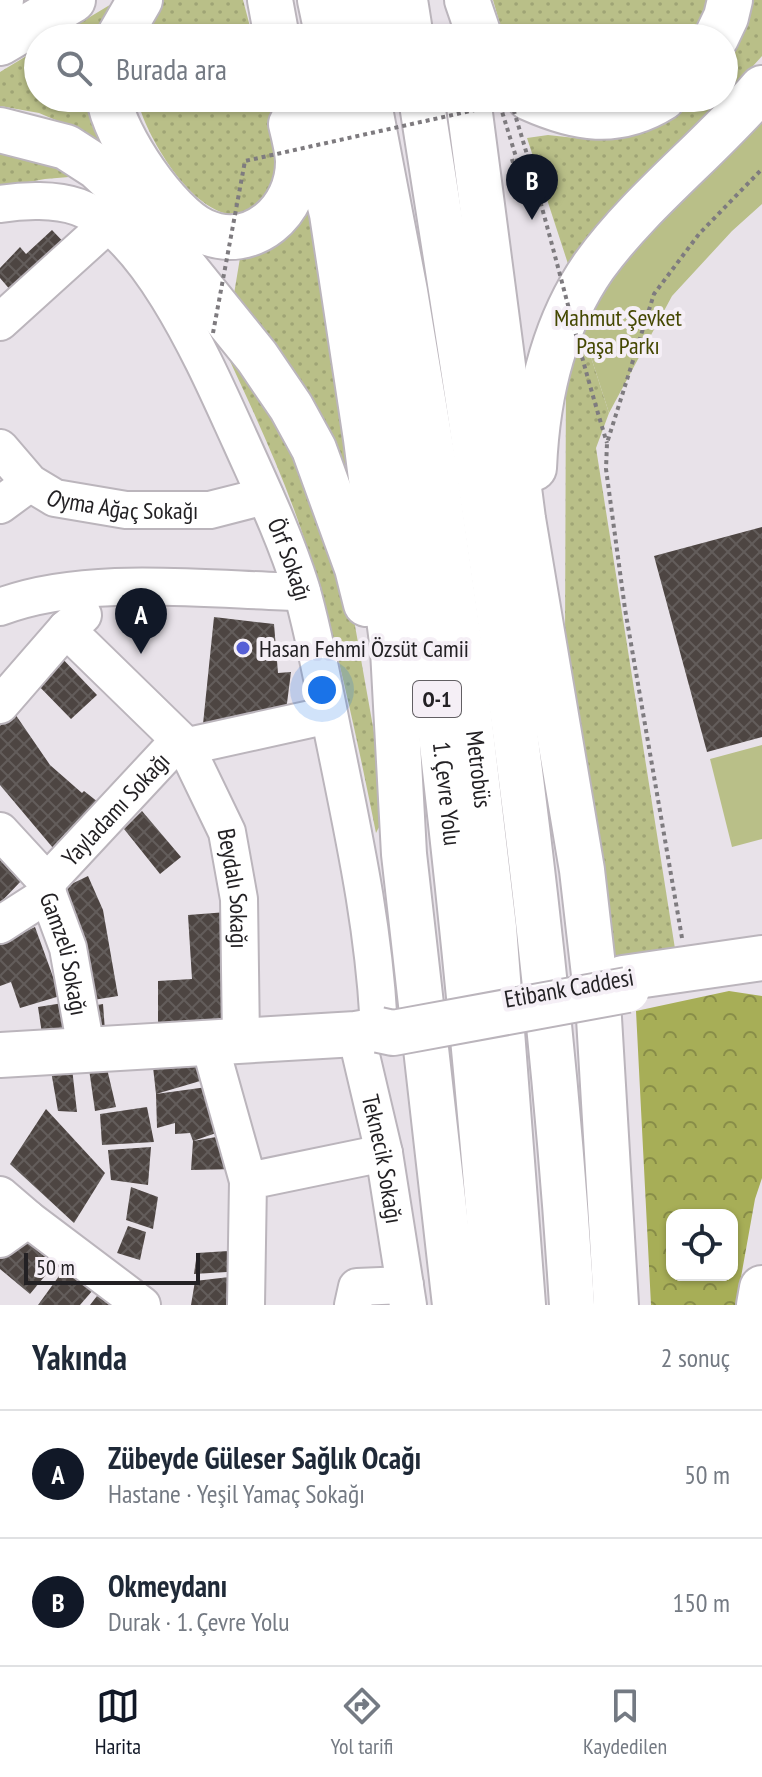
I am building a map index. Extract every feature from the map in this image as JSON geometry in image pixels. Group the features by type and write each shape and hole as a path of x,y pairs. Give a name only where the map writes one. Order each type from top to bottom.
{"main road":[{"path":"32,24 73,0"},
{"path":"126,24 140,0"},
{"path":"320,0 325,24"},
{"path":"405,0 409,24"},
{"path":"451,0 455,24"},
{"path":"467,0 475,24"},
{"path":"723,24 730,0"},
{"path":"0,43 24,29"},
{"path":"543,626 532,495 534,455 549,361 560,330 575,298 615,240 762,88"},
{"path":"113,112 118,131 131,153 179,213 203,231 237,238 249,235 277,218 288,201 298,161 289,112"},
{"path":"306,112 332,214 393,650 404,854 455,1305"},
{"name":"1. Çevre Yolu","path":"344,112 383,306 426,610 484,1144 496,1305"},
{"path":"423,112 469,401 523,805 549,1041 572,1305"},
{"path":"505,112 519,489 582,870 599,1018 616,1305"},
{"path":"559,112 610,117 634,112"},
{"path":"0,130 66,147 97,167 123,191 257,357 291,407 319,462 357,568 385,691 397,723"},
{"name":"Etibank Caddesi","path":"0,1055 368,1032 391,1022 625,984 687,968 762,958"},
{"name":"Etibank Caddesi","path":"625,984 699,979 762,983"},
{"path":"759,1305 762,1288"}],"street":[{"path":"350,0 356,24"},
{"path":"377,0 381,24"},
{"name":"Metrobüs","path":"375,112 443,492 470,689 498,927 527,1305"},
{"name":"Metrobüs","path":"397,112 454,453 498,753 537,1139 550,1305"},
{"path":"0,204 25,200 78,207 107,225 0,322"},
{"name":"Örf Sokağı","path":"107,225 139,257 177,309 285,537 302,592 363,879 378,989 368,1032"},
{"name":"Oyma Ağaç Sokağı","path":"0,448 30,483 55,498 126,510 210,510 265,496"},
{"path":"0,505 30,483"},
{"path":"0,607 27,597 118,587 302,592"},
{"path":"0,705 66,629 118,587"},
{"name":"Beydalı Sokağı","path":"66,629 185,745 227,832 239,899 225,1041 248,1181 246,1305"},
{"name":"Yayladamı Sokağı","path":"0,925 47,888 170,750 329,715"},
{"name":"Gamzeli Sokağı","path":"0,831 47,888 68,948 86,1048"},
{"name":"Teknecik Sokağı","path":"368,1032 406,1295"},
{"path":"248,1181 384,1153"},
{"path":"0,1195 14,1229 142,1305"},
{"path":"353,1305 357,1287 406,1295"}],"path":[{"path":"213,333 245,161 461,112"},
{"path":"506,112 507,141 515,171 520,170 507,112"},
{"path":"514,112 581,360 607,443"},
{"path":"687,968 625,609 606,469 607,443 654,294 699,234 762,169"}],"green space":[{"path":"118,0 108,24 78,24"},
{"path":"159,0 243,0 249,24 148,24"},
{"path":"493,0 707,0 699,24 500,24"},
{"path":"751,0 762,0 762,56 738,83 738,28"},
{"path":"24,57 24,110 0,106 0,72"},
{"path":"33,112 105,112 125,162 79,130"},
{"path":"272,112 279,140 273,192 243,214 226,213 208,205 191,192 176,174 150,134 142,114"},
{"path":"672,112 712,112 570,270 527,138 548,135 584,139 628,130"},
{"name":"Mahmut Şevket Paşa Parkı","path":"762,117 762,204 732,231 672,296 609,413 582,329 623,261"},
{"path":"0,151 44,159 81,176 0,187"},
{"path":"315,206 352,465 337,466 233,300 241,252 283,236"},
{"path":"582,329 609,413 596,448 676,955 617,967 565,646 566,370"},
{"path":"229,359 254,385 288,437 349,592 375,738 380,825 376,833 337,655 308,550 281,477"},
{"path":"762,745 762,839 732,847 710,759"},
{"path":"729,991 762,996 762,1178 755,1199 736,1305 651,1305 636,1011"}],"building":[{"path":"52,230 72,251 18,299 0,278 0,268 20,247 26,254"},
{"path":"762,527 762,737 707,752 654,556"},
{"name":"Hasan Fehmi Özsüt Camii","path":"214,617 274,624 278,673 291,672 286,711 203,724"},
{"path":"58,654 97,695 71,719 33,680"},
{"path":"13,711 50,765 82,793 84,791 112,813 64,861 0,785 0,726"},
{"path":"142,811 181,857 160,874 124,829"},
{"path":"0,857 22,880 0,903"},
{"path":"88,876 103,910 118,996 87,1001 61,889"},
{"path":"227,912 236,1030 158,1034 158,981 192,979 188,915"},
{"path":"35,927 60,996 20,1008 11,982 0,986 0,943"},
{"path":"63,1003 70,1044 44,1047 38,1007"},
{"path":"103,1004 106,1044 85,1007"},
{"path":"201,1047 207,1079 156,1094 151,1049"},
{"path":"105,1060 116,1107 95,1111 88,1062"},
{"path":"72,1068 77,1112 58,1111 51,1071"},
{"path":"207,1087 219,1132 193,1141 190,1133 175,1134 175,1123 157,1128 156,1094"},
{"path":"147,1107 154,1142 102,1145 100,1114"},
{"path":"46,1109 105,1173 74,1223 10,1164"},
{"path":"228,1135 237,1169 191,1170 193,1141"},
{"path":"151,1147 148,1185 111,1180 108,1150"},
{"path":"131,1187 158,1197 153,1229 126,1220"},
{"path":"128,1226 146,1232 140,1260 117,1253"},
{"path":"22,1232 59,1259 30,1294 0,1269 0,1258"},
{"path":"244,1250 243,1271 194,1274 197,1253"},
{"path":"67,1265 93,1290 80,1305 38,1305"},
{"path":"238,1276 239,1305 191,1305 195,1281"},
{"path":"97,1296 118,1305 90,1305"}],"place":[{"name":"Okmeydanı","path":"532,220"},
{"name":"Hasan Fehmi Özsüt Camii","path":"243,648"},
{"name":"Zübeyde Güleser Sağlık Ocağı","path":"141,654"}]}
